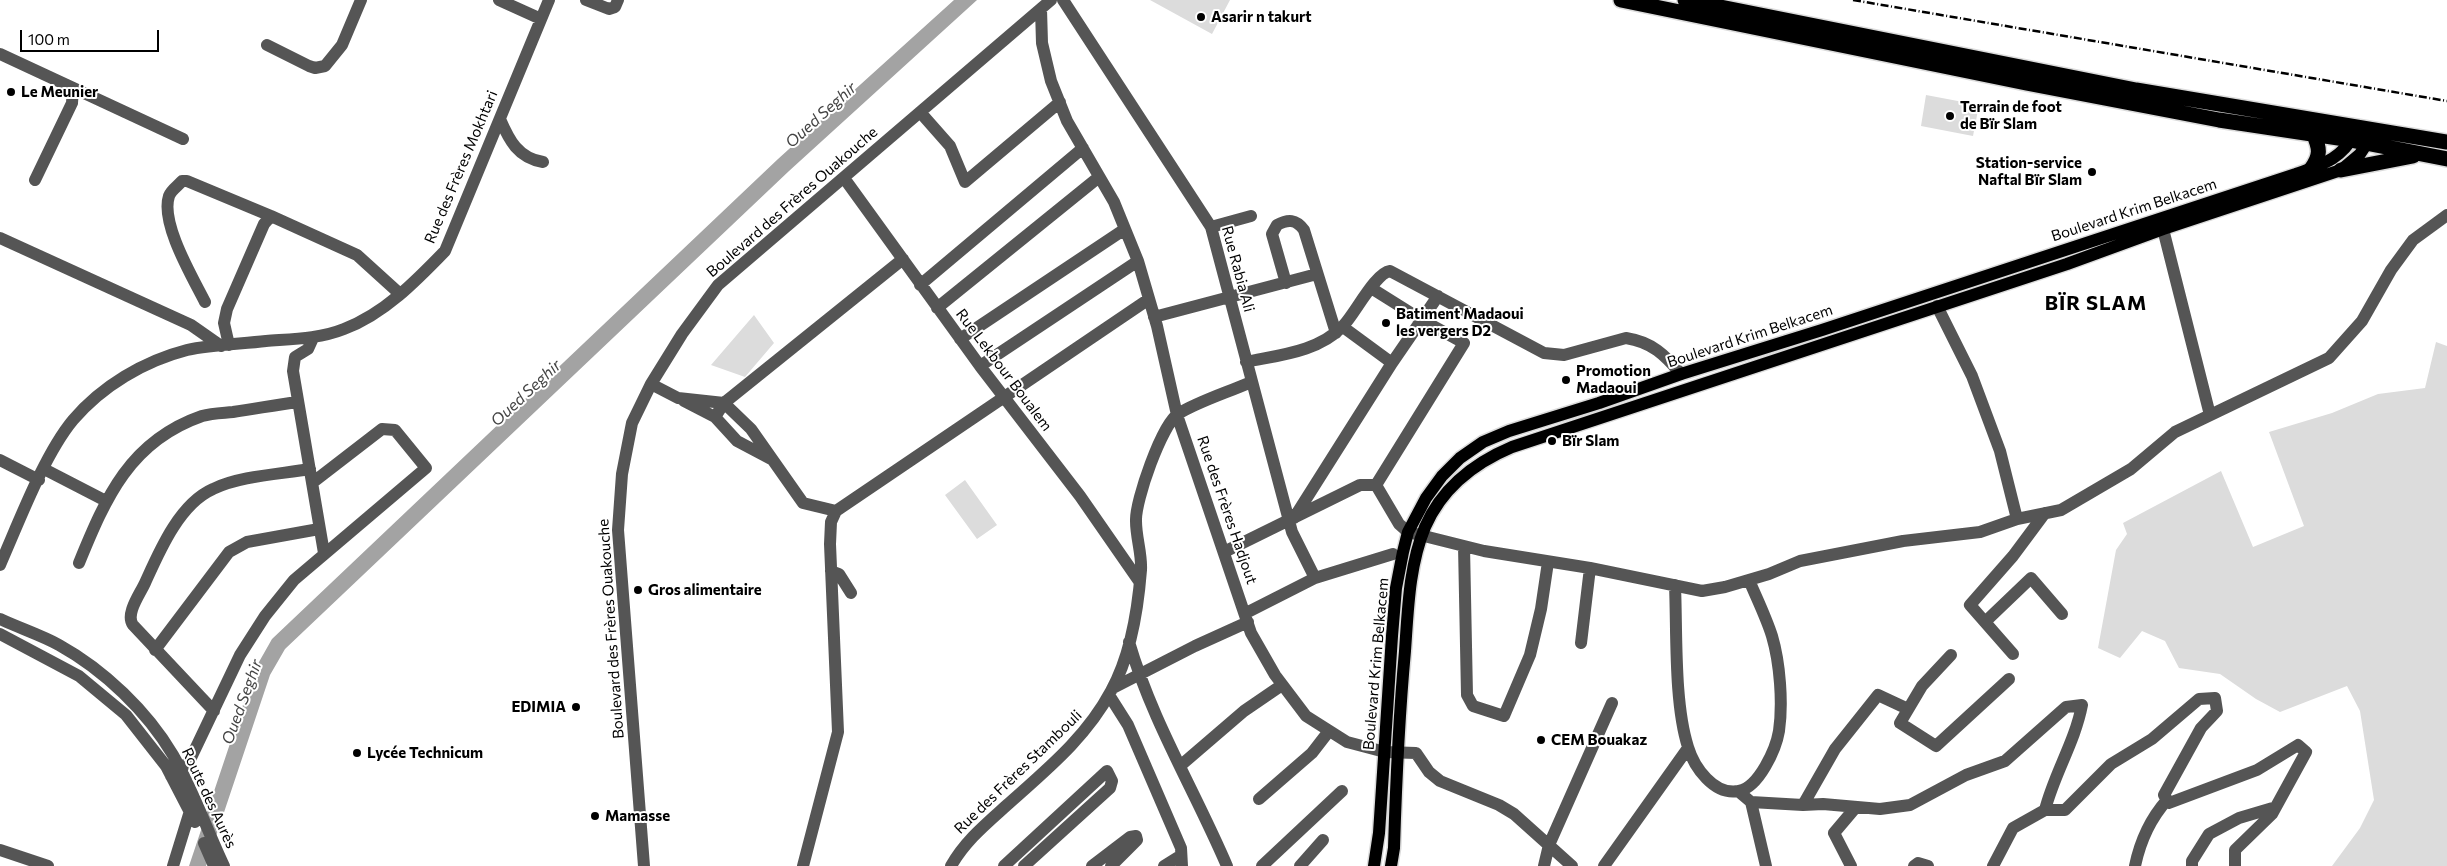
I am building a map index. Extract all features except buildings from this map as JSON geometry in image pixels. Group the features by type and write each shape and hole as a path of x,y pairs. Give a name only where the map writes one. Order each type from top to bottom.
{"highway":[{"path":"1621,0 2219,120 2313,133 2355,134"},
{"path":"1685,0 2371,137 2447,142"},
{"path":"2311,169 2318,160 2319,151 2313,133"},
{"path":"2371,137 2420,154 2447,159"},
{"path":"2341,170 2420,154"}],"main road":[{"name":"Boulevard Krim Belkacem","path":"1374,866 1379,833 1396,588 1408,532 1426,498 1442,476 1460,458 1483,442 1509,431 1599,404 1682,374 2311,169 2338,156 2347,149 2355,134"},
{"name":"Boulevard Krim Belkacem","path":"1391,866 1394,848 1398,751 1409,595 1413,568 1426,526 1450,487 1488,457 1559,431 2066,264 2163,229 2341,170 2351,163 2371,137"}],"street":[{"path":"268,45 309,66 315,68 326,66 342,45 361,0"},
{"path":"500,0 541,20"},
{"name":"Rue des Frères Mokhtari","path":"0,565 60,438 73,420 96,398 119,380 161,359 188,350 220,344 313,338 344,329 375,313 400,294 445,251 549,0"},
{"path":"586,0 609,9 615,7 618,0"},
{"name":"Boulevard des Frères Ouakouche","path":"644,866 618,530 622,474 632,422 651,384 682,334 718,284 1051,0"},
{"name":"Rue Rabia Ali","path":"1063,0 1211,227 1251,382 1291,520 1315,578"},
{"name":"Rue des Frères Hadjout","path":"1041,9 1042,43 1050,81 1083,148 1114,202 1138,261 1154,317 1177,415 1251,633 1282,685 1306,716 1329,731 1347,742 1385,752 1416,753 1428,772 1440,781 1499,805 1526,823 1572,866"},
{"path":"0,54 184,139"},
{"path":"35,180 72,103 73,88"},
{"path":"920,112 950,146 965,182 1060,102"},
{"path":"500,118 517,150 536,161 544,162"},
{"path":"920,285 1083,148"},
{"path":"938,308 1099,177"},
{"name":"Rue Lekbour Boualem","path":"844,178 1003,397 1080,496 1139,581"},
{"path":"205,302 176,241 168,206 170,194 182,182 187,181 358,255 400,294"},
{"path":"1376,484 1400,524 1408,532 1464,546 1590,568 1702,591 1749,580 1800,561 1903,541 1980,532 2016,519 2061,510 2123,474 2175,432 2329,358 2362,321 2391,270 2413,240 2447,215"},
{"path":"220,344 227,309 261,230 271,216"},
{"path":"1211,227 1251,216"},
{"path":"1286,284 1272,234 1277,225 1285,222 1296,222 1304,230 1317,274 1340,330 1392,363"},
{"path":"960,339 1125,229"},
{"path":"2163,229 2210,415"},
{"path":"0,238 191,324 220,344"},
{"path":"720,414 903,260"},
{"path":"980,366 1138,261"},
{"path":"1246,362 1309,348 1340,330 1357,310 1382,273 1390,271 1544,353 1564,355 1626,338 1636,340 1663,353 1682,374"},
{"path":"1154,317 1286,284 1317,274"},
{"path":"1371,288 1422,320 1464,343 1376,484"},
{"path":"1291,520 1392,363 1438,296"},
{"path":"803,866 838,732 831,571 831,522 836,511 1149,299"},
{"path":"1937,306 1972,376 2000,451 2016,519"},
{"path":"220,344 224,322"},
{"path":"313,338 308,350 295,356 293,361 297,402 324,553"},
{"path":"1177,415 1251,382"},
{"path":"651,384 678,398 720,414 751,429 803,503 836,511"},
{"path":"79,562 106,501 120,476 144,450 174,429 204,416 297,402"},
{"path":"720,414 736,441 773,460"},
{"name":"Rue des Frères Stambouli","path":"952,866 958,854 974,835 1050,768 1096,719 1111,692 1129,641 1141,568 1135,520 1140,493 1154,456 1177,415"},
{"path":"176,773 189,762 240,655 265,616 294,580 426,468 395,430 382,429 312,483"},
{"path":"0,460 42,474 106,501"},
{"path":"214,711 133,626 131,614 159,551 179,518 212,489 244,480 310,469"},
{"path":"1224,552 1360,485 1376,484"},
{"path":"2012,654 1970,605 2013,556 2045,513"},
{"path":"155,650 219,564 237,546 247,542 319,529"},
{"path":"1464,546 1467,695 1473,706 1504,716 1530,655 1541,609 1548,562"},
{"path":"1164,866 1181,861 1181,848 1128,725 1111,692 1315,578 1393,554"},
{"path":"1581,643 1590,568"},
{"path":"831,571 839,574 851,593"},
{"path":"1985,622 2031,578 2062,614"},
{"path":"1675,585 1679,676 1688,748 1700,772 1711,784 1726,790 1738,791 1749,786 1767,765 1779,732 1781,689 1772,638 1749,580"},
{"name":"Route des Aurès","path":"0,619 58,644 83,661 116,687 156,730 196,817 214,866"},
{"name":"Route des Aurès","path":"0,634 54,662 94,688 126,716 176,773"},
{"path":"1129,641 1139,676 1164,736 1202,809 1227,866"},
{"path":"1951,655 1922,686 1900,723 1936,746 2009,679"},
{"path":"1180,766 1244,711 1282,685"},
{"path":"1803,805 1835,749 1878,694 1908,709"},
{"path":"1993,866 2013,828 2045,810 2065,810 2111,764 2152,739 2199,699 2215,698 2217,710 2201,728 2164,795 2169,803 2257,770 2298,745 2306,752 2276,807 2235,850 2227,866"},
{"path":"1544,866 1549,845 1612,703"},
{"path":"1751,802 1803,805 1823,804 1880,809 1910,805 1966,775 2004,761 2066,707 2082,705 2079,720 2049,792 2045,810"},
{"path":"1259,799 1312,753 1329,731"},
{"path":"1604,866 1688,748"},
{"path":"1004,866 1106,771 1112,781 1110,788 1024,866"},
{"path":"1262,866 1342,791"},
{"path":"1738,791 1751,802 1766,866"},
{"path":"2135,866 2138,852 2156,812 2167,800"},
{"path":"1852,866 1834,833 1856,807"},
{"path":"2192,866 2192,861 2209,834 2239,818 2276,807"},
{"path":"174,866 196,817"},
{"name":"Route des Aurès","path":"196,817 224,866"},
{"path":"1092,866 1130,837 1136,836 1137,840 1111,866"},
{"path":"1300,866 1323,840"},
{"path":"0,850 48,866"},
{"path":"2235,850 2235,866"},
{"path":"1914,866 1918,863 1928,866"}],"shaded area":[{"path":"954,0 977,0 789,171 285,649 270,675 206,866 189,866 255,669 272,639 778,159"},
{"name":"Asarir n takurt","path":"1150,0 1230,0 1212,34"},
{"name":"Terrain de foot de Bïr Slam","path":"1926,95 1979,105 1973,136 1921,126"},
{"path":"754,315 774,343 745,377 711,365"},
{"path":"2436,342 2447,346 2447,866 2332,866 2360,828 2374,800 2360,711 2347,686 2280,712 2256,699 2220,674 2179,668 2165,641 2142,631 2120,658 2098,648 2116,550 2127,534 2123,523 2221,471 2253,547 2304,526 2269,432 2332,413 2378,394 2425,388"},
{"path":"965,480 997,525 977,539 945,495"}],"railway":[{"path":"1853,0 2447,101"}],"place":[{"name":"Asarir n takurt","path":"1201,17"},
{"name":"Le Meunier","path":"11,92"},
{"name":"Terrain de foot de Bïr Slam","path":"1950,116"},
{"name":"Station-service Naftal Bïr Slam","path":"2092,172"},
{"name":"Batiment Madaoui les vergers D2","path":"1386,323"},
{"name":"Promotion Madaoui","path":"1566,380"},
{"name":"Bïr Slam","path":"1552,441"},
{"name":"Gros alimentaire","path":"638,590"},
{"name":"EDIMIA","path":"576,707"},
{"name":"CEM Bouakaz","path":"1541,740"},
{"name":"Lycée Technicum","path":"357,753"},
{"name":"Mamasse","path":"595,816"}],"district":[{"name":"BÏR SLAM","path":"2096,303"}],"water label":[{"name":"Oued Seghir","path":"821,115"},
{"name":"Oued Seghir","path":"526,393"},
{"name":"Oued Seghir","path":"242,702"}]}
